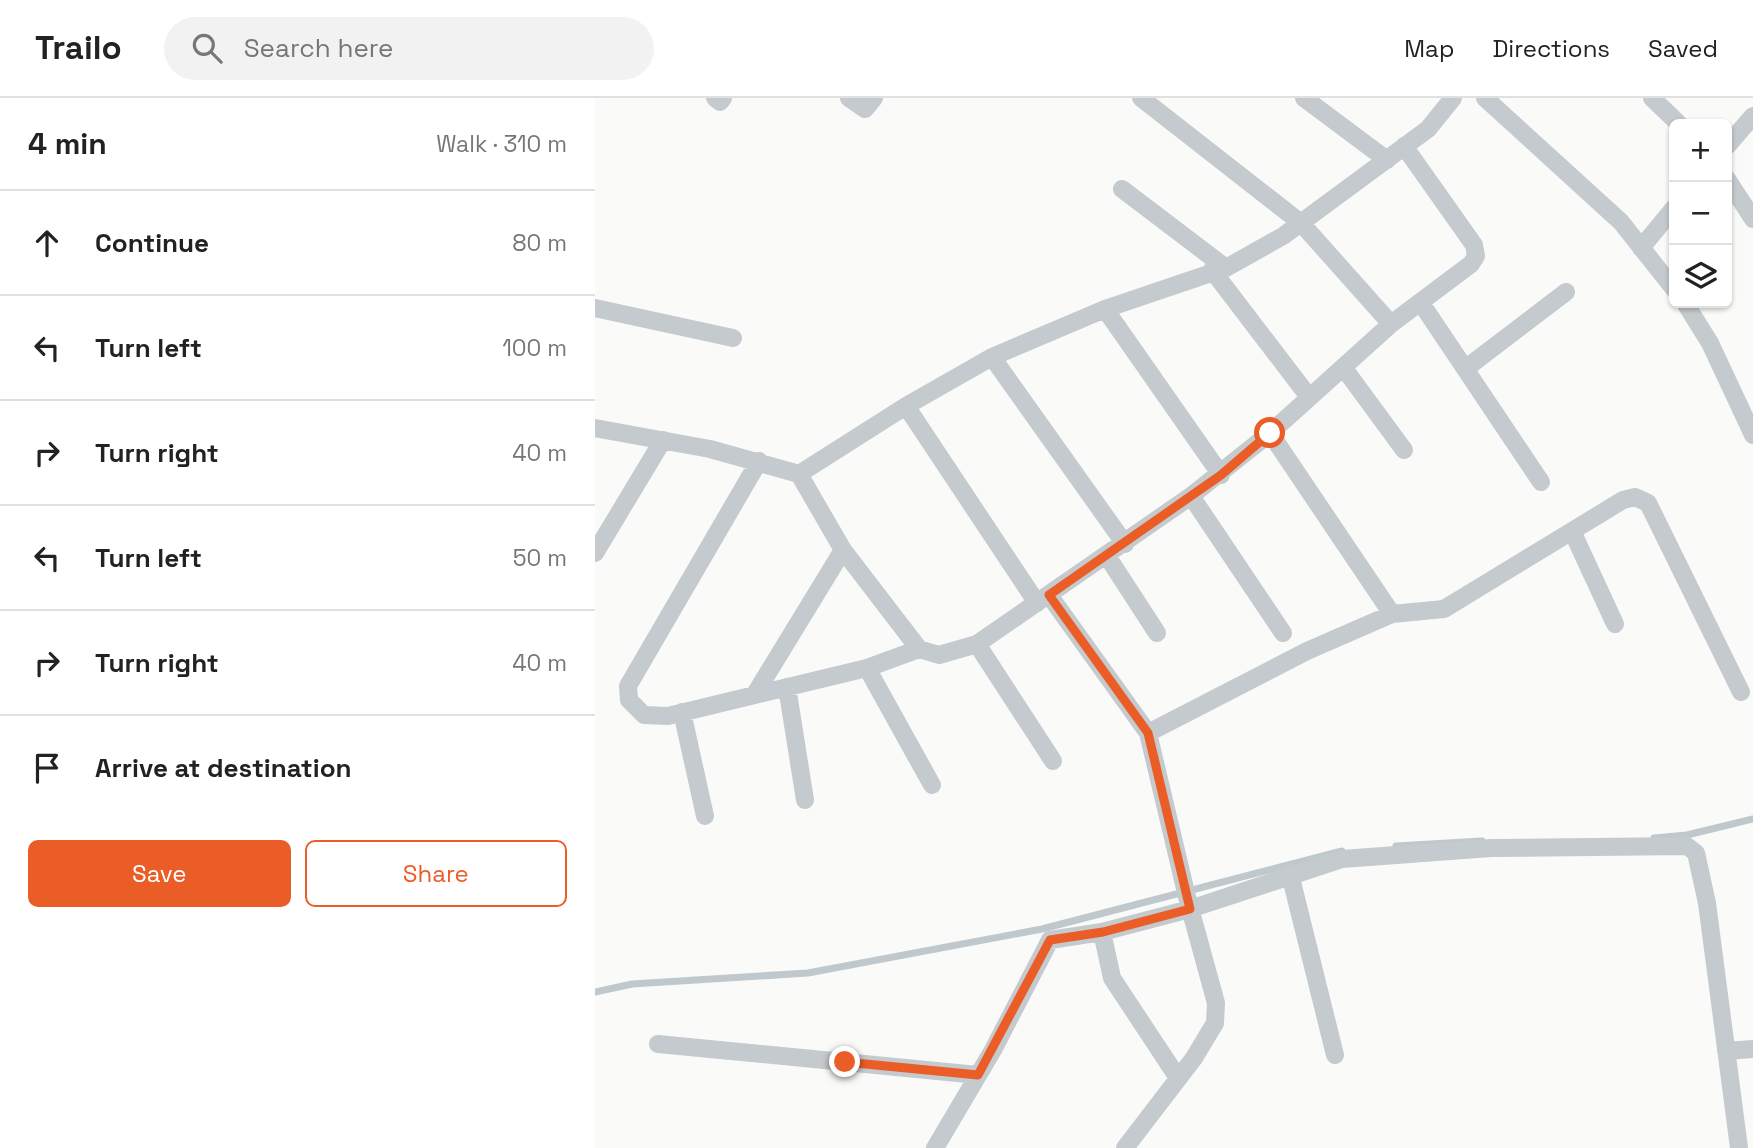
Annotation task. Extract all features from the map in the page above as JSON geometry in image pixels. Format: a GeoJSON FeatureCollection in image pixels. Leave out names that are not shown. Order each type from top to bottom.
{"type":"FeatureCollection","features":[{"type":"Feature","properties":{"kind":"street"},"geometry":{"type":"LineString","coordinates":[[715,98],[720,102],[723,98]]}},
{"type":"Feature","properties":{"kind":"street"},"geometry":{"type":"LineString","coordinates":[[849,98],[866,109],[874,98]]}},
{"type":"Feature","properties":{"kind":"street"},"geometry":{"type":"LineString","coordinates":[[1141,98],[1301,223],[1391,324]]}},
{"type":"Feature","properties":{"kind":"street"},"geometry":{"type":"LineString","coordinates":[[1304,98],[1387,160]]}},
{"type":"Feature","properties":{"kind":"street"},"geometry":{"type":"LineString","coordinates":[[799,474],[906,406],[992,357],[1105,309],[1219,269],[1301,223],[1428,129],[1453,98]]}},
{"type":"Feature","properties":{"kind":"street"},"geometry":{"type":"LineString","coordinates":[[1485,98],[1588,189],[1669,283]]}},
{"type":"Feature","properties":{"kind":"street"},"geometry":{"type":"LineString","coordinates":[[1653,98],[1674,119]]}},
{"type":"Feature","properties":{"kind":"street"},"geometry":{"type":"LineString","coordinates":[[1732,140],[1753,116]]}},
{"type":"Feature","properties":{"kind":"street"},"geometry":{"type":"LineString","coordinates":[[595,428],[759,461],[799,474],[843,550],[919,649],[939,655],[977,644],[1221,475],[1391,324],[1471,264],[1476,256],[1474,245],[1404,146]]}},
{"type":"Feature","properties":{"kind":"street"},"geometry":{"type":"LineString","coordinates":[[1729,182],[1753,219]]}},
{"type":"Feature","properties":{"kind":"street"},"geometry":{"type":"LineString","coordinates":[[1122,189],[1219,269],[1309,397]]}},
{"type":"Feature","properties":{"kind":"street"},"geometry":{"type":"LineString","coordinates":[[1641,248],[1669,214]]}},
{"type":"Feature","properties":{"kind":"street"},"geometry":{"type":"LineString","coordinates":[[1465,369],[1566,292]]}},
{"type":"Feature","properties":{"kind":"street"},"geometry":{"type":"LineString","coordinates":[[1421,303],[1541,482]]}},
{"type":"Feature","properties":{"kind":"street"},"geometry":{"type":"LineString","coordinates":[[595,308],[733,338]]}},
{"type":"Feature","properties":{"kind":"street"},"geometry":{"type":"LineString","coordinates":[[1688,308],[1715,353],[1753,435]]}},
{"type":"Feature","properties":{"kind":"street"},"geometry":{"type":"LineString","coordinates":[[1105,309],[1221,475]]}},
{"type":"Feature","properties":{"kind":"street"},"geometry":{"type":"LineString","coordinates":[[992,357],[1125,544]]}},
{"type":"Feature","properties":{"kind":"street"},"geometry":{"type":"LineString","coordinates":[[1343,367],[1404,450]]}},
{"type":"Feature","properties":{"kind":"street"},"geometry":{"type":"LineString","coordinates":[[906,406],[1043,599],[1148,733],[1189,905],[1216,1003],[1215,1023],[1178,1078],[1125,1148]]}},
{"type":"Feature","properties":{"kind":"street"},"geometry":{"type":"LineString","coordinates":[[1270,433],[1392,614]]}},
{"type":"Feature","properties":{"kind":"street"},"geometry":{"type":"LineString","coordinates":[[595,553],[663,440]]}},
{"type":"Feature","properties":{"kind":"street"},"geometry":{"type":"LineString","coordinates":[[759,461],[628,686],[629,699],[644,715],[668,716],[867,668],[919,649]]}},
{"type":"Feature","properties":{"kind":"street"},"geometry":{"type":"LineString","coordinates":[[1191,496],[1283,633]]}},
{"type":"Feature","properties":{"kind":"street"},"geometry":{"type":"LineString","coordinates":[[1148,733],[1307,651],[1392,614],[1444,609],[1623,500],[1635,496],[1648,503],[1741,692]]}},
{"type":"Feature","properties":{"kind":"street"},"geometry":{"type":"LineString","coordinates":[[1572,531],[1615,624]]}},
{"type":"Feature","properties":{"kind":"street"},"geometry":{"type":"LineString","coordinates":[[755,694],[843,550]]}},
{"type":"Feature","properties":{"kind":"street"},"geometry":{"type":"LineString","coordinates":[[1107,556],[1157,633]]}},
{"type":"Feature","properties":{"kind":"street"},"geometry":{"type":"LineString","coordinates":[[977,644],[1053,761]]}},
{"type":"Feature","properties":{"kind":"street"},"geometry":{"type":"LineString","coordinates":[[867,668],[932,785]]}},
{"type":"Feature","properties":{"kind":"street"},"geometry":{"type":"LineString","coordinates":[[787,687],[805,800]]}},
{"type":"Feature","properties":{"kind":"street"},"geometry":{"type":"LineString","coordinates":[[682,712],[705,816]]}},
{"type":"Feature","properties":{"kind":"street"},"geometry":{"type":"LineString","coordinates":[[935,1148],[978,1075],[1050,940],[1103,932],[1290,874],[1363,856],[1491,848],[1687,846],[1696,853],[1707,903],[1739,1148]]}},
{"type":"Feature","properties":{"kind":"street"},"geometry":{"type":"LineString","coordinates":[[1290,874],[1335,1055]]}},
{"type":"Feature","properties":{"kind":"street"},"geometry":{"type":"LineString","coordinates":[[1103,932],[1112,978],[1178,1078]]}},
{"type":"Feature","properties":{"kind":"street"},"geometry":{"type":"LineString","coordinates":[[658,1044],[978,1075]]}},
{"type":"Feature","properties":{"kind":"street"},"geometry":{"type":"LineString","coordinates":[[1726,1051],[1753,1049]]}},
{"type":"Feature","properties":{"kind":"waterway"},"geometry":{"type":"LineString","coordinates":[[1654,838],[1687,835],[1753,819]]}},
{"type":"Feature","properties":{"kind":"waterway"},"geometry":{"type":"LineString","coordinates":[[1396,846],[1482,841]]}},
{"type":"Feature","properties":{"kind":"waterway"},"geometry":{"type":"LineString","coordinates":[[595,992],[632,984],[808,973],[1042,929],[1342,851]]}},
{"type":"Feature","properties":{"kind":"route"},"geometry":{"type":"LineString","coordinates":[[845,1062],[978,1075],[1050,940],[1103,932],[1190,909],[1148,733],[1049,595],[1221,475],[1270,433]]}}]}
